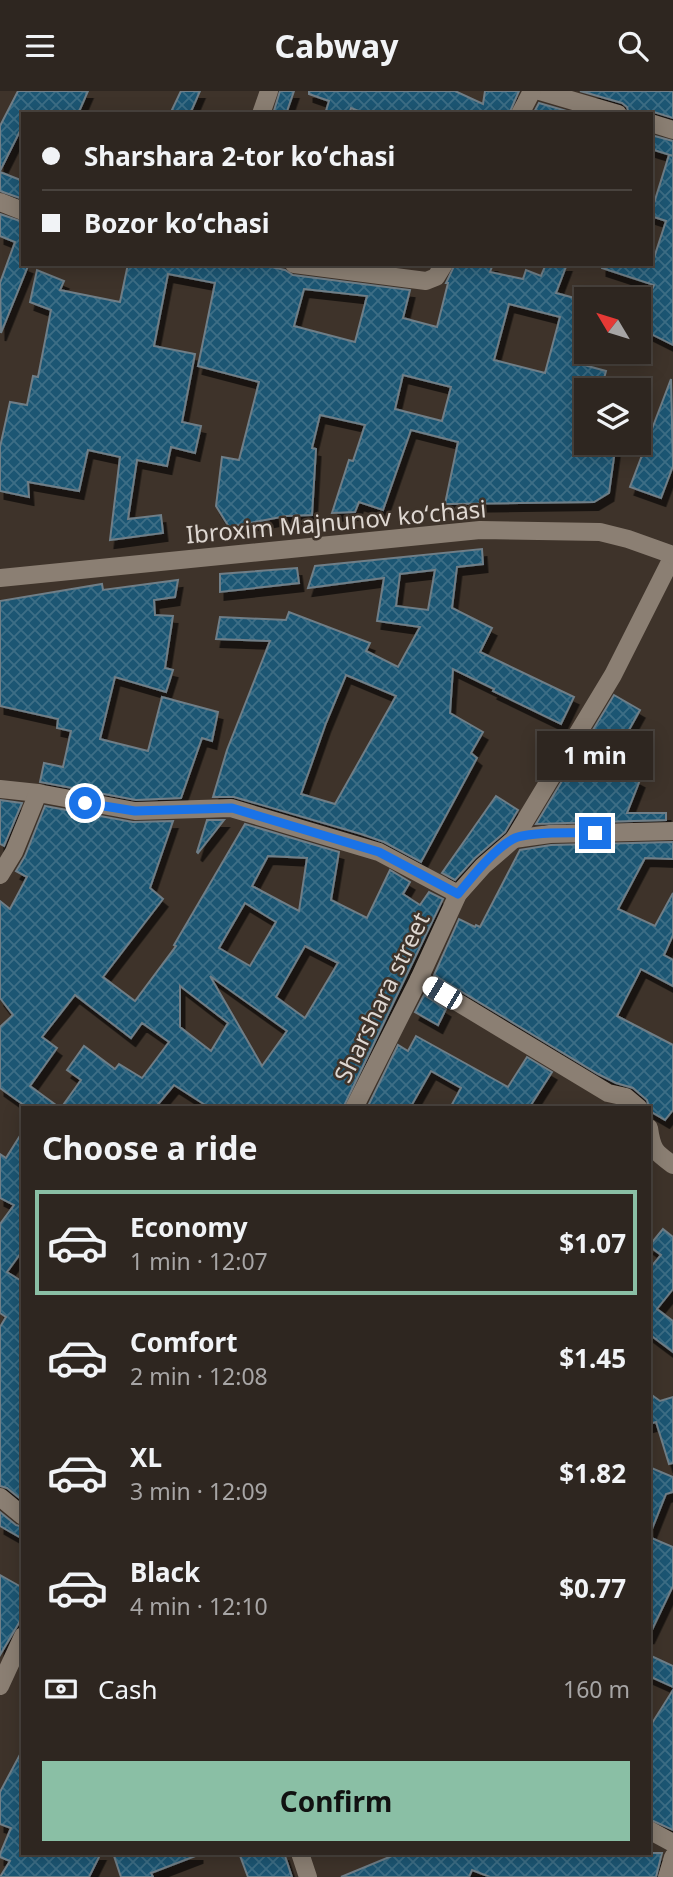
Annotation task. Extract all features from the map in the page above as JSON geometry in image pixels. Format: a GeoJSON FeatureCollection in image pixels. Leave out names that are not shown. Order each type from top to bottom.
{"type":"FeatureCollection","features":[{"type":"Feature","properties":{"kind":"street"},"geometry":{"type":"LineString","coordinates":[[262,112],[269,91]]}},
{"type":"Feature","properties":{"kind":"street"},"geometry":{"type":"LineString","coordinates":[[521,112],[532,91]]}},
{"type":"Feature","properties":{"kind":"street"},"geometry":{"type":"LineString","coordinates":[[540,91],[611,112]]}},
{"type":"Feature","properties":{"kind":"street"},"geometry":{"type":"LineString","coordinates":[[653,124],[673,130]]}},
{"type":"Feature","properties":{"kind":"street"},"geometry":{"type":"LineString","coordinates":[[0,202],[21,210]]}},
{"type":"Feature","properties":{"kind":"street"},"geometry":{"type":"LineString","coordinates":[[309,266],[425,281],[436,277],[443,266]]}},
{"type":"Feature","properties":{"kind":"street","name":"Ibroxim Majnunov koʻchasi"},"geometry":{"type":"LineString","coordinates":[[0,578],[480,530],[600,532],[673,555]]}},
{"type":"Feature","properties":{"kind":"street","name":"Sharshara street"},"geometry":{"type":"LineString","coordinates":[[355,1106],[458,894],[514,839],[613,675],[673,555]]}},
{"type":"Feature","properties":{"kind":"street"},"geometry":{"type":"LineString","coordinates":[[0,789],[38,793],[135,811],[232,808],[379,852],[458,894]]}},
{"type":"Feature","properties":{"kind":"street"},"geometry":{"type":"LineString","coordinates":[[0,875],[14,852],[38,793]]}},
{"type":"Feature","properties":{"kind":"street"},"geometry":{"type":"LineString","coordinates":[[514,839],[550,834],[673,831]]}},
{"type":"Feature","properties":{"kind":"street"},"geometry":{"type":"LineString","coordinates":[[419,979],[608,1093],[626,1097],[637,1106]]}},
{"type":"Feature","properties":{"kind":"street"},"geometry":{"type":"LineString","coordinates":[[651,1145],[673,1165]]}},
{"type":"Feature","properties":{"kind":"street"},"geometry":{"type":"LineString","coordinates":[[0,1497],[21,1514]]}},
{"type":"Feature","properties":{"kind":"street"},"geometry":{"type":"LineString","coordinates":[[0,1686],[21,1640]]}},
{"type":"Feature","properties":{"kind":"street"},"geometry":{"type":"LineString","coordinates":[[651,1831],[673,1843]]}},
{"type":"Feature","properties":{"kind":"street"},"geometry":{"type":"LineString","coordinates":[[301,1855],[308,1877]]}},
{"type":"Feature","properties":{"kind":"street"},"geometry":{"type":"LineString","coordinates":[[667,1877],[673,1857]]}},
{"type":"Feature","properties":{"kind":"building"},"geometry":{"type":"Polygon","coordinates":[[[18,91],[88,91],[79,112],[21,112],[21,129],[0,171],[0,126],[18,91]]]}},
{"type":"Feature","properties":{"kind":"building"},"geometry":{"type":"Polygon","coordinates":[[[181,91],[200,91],[191,112],[171,112],[181,91]]]}},
{"type":"Feature","properties":{"kind":"building"},"geometry":{"type":"Polygon","coordinates":[[[280,91],[294,91],[287,112],[274,112],[280,91]]]}},
{"type":"Feature","properties":{"kind":"building"},"geometry":{"type":"Polygon","coordinates":[[[309,91],[455,91],[483,104],[485,91],[519,91],[510,112],[362,112],[351,108],[350,112],[326,112],[329,101],[309,94],[309,91]]]}},
{"type":"Feature","properties":{"kind":"building"},"geometry":{"type":"Polygon","coordinates":[[[580,91],[673,91],[673,118],[654,112],[628,112],[622,103],[580,91]]]}},
{"type":"Feature","properties":{"kind":"building"},"geometry":{"type":"Polygon","coordinates":[[[539,103],[570,112],[534,112],[539,103]]]}},
{"type":"Feature","properties":{"kind":"building"},"geometry":{"type":"Polygon","coordinates":[[[653,136],[673,141],[673,156],[653,150],[653,136]]]}},
{"type":"Feature","properties":{"kind":"building"},"geometry":{"type":"Polygon","coordinates":[[[669,155],[673,156],[673,345],[651,334],[651,291],[654,285],[602,268],[653,266],[666,221],[653,217],[653,207],[669,155]]]}},
{"type":"Feature","properties":{"kind":"building"},"geometry":{"type":"Polygon","coordinates":[[[0,172],[21,180],[21,198],[0,191],[0,172]]]}},
{"type":"Feature","properties":{"kind":"building"},"geometry":{"type":"Polygon","coordinates":[[[0,214],[21,221],[21,266],[28,266],[1,333],[0,283],[15,242],[0,236],[0,214]]]}},
{"type":"Feature","properties":{"kind":"building"},"geometry":{"type":"Polygon","coordinates":[[[128,266],[267,266],[285,270],[293,275],[410,290],[403,318],[437,327],[446,283],[454,266],[492,266],[490,272],[523,279],[526,270],[541,276],[545,266],[566,266],[556,293],[574,298],[573,362],[606,371],[604,378],[574,378],[574,455],[614,455],[609,493],[594,502],[445,504],[458,442],[411,430],[383,510],[359,502],[355,512],[332,513],[349,460],[353,461],[365,425],[320,415],[312,448],[316,449],[312,515],[286,516],[229,527],[216,506],[222,457],[239,460],[259,382],[198,366],[215,283],[168,274],[154,346],[195,354],[182,422],[201,426],[195,453],[171,447],[167,466],[137,460],[128,519],[161,515],[163,533],[110,540],[120,457],[88,450],[79,491],[28,482],[29,497],[0,491],[0,447],[10,402],[27,405],[33,376],[38,377],[51,310],[30,302],[37,270],[64,281],[60,290],[120,302],[128,266]],[[304,289],[294,326],[355,342],[367,296],[304,289]],[[509,304],[494,360],[545,373],[560,317],[509,304]],[[403,375],[395,409],[442,421],[451,387],[403,375]]]}},
{"type":"Feature","properties":{"kind":"building"},"geometry":{"type":"Polygon","coordinates":[[[671,379],[673,466],[661,498],[630,487],[642,455],[651,455],[651,432],[671,379]]]}},
{"type":"Feature","properties":{"kind":"building"},"geometry":{"type":"Polygon","coordinates":[[[482,549],[483,564],[457,567],[452,608],[492,628],[480,652],[574,697],[561,724],[453,669],[450,713],[483,732],[471,753],[477,758],[421,862],[384,842],[361,834],[234,797],[213,797],[227,750],[270,641],[216,639],[220,617],[286,620],[289,612],[370,643],[366,651],[398,667],[420,627],[377,621],[384,578],[308,588],[315,566],[482,549]],[[435,570],[400,574],[396,606],[428,610],[435,570]],[[346,675],[301,794],[335,804],[396,696],[346,675]]]}},
{"type":"Feature","properties":{"kind":"building"},"geometry":{"type":"Polygon","coordinates":[[[297,568],[299,583],[220,592],[220,574],[297,568]]]}},
{"type":"Feature","properties":{"kind":"building"},"geometry":{"type":"Polygon","coordinates":[[[178,580],[175,597],[154,600],[155,615],[173,616],[165,668],[173,670],[166,692],[115,677],[100,739],[148,751],[162,697],[218,712],[212,741],[202,738],[181,798],[136,800],[40,782],[44,763],[63,767],[71,731],[57,728],[58,719],[0,706],[0,601],[102,584],[103,590],[178,580]]]}},
{"type":"Feature","properties":{"kind":"building"},"geometry":{"type":"Polygon","coordinates":[[[614,695],[640,710],[610,764],[640,780],[627,813],[666,813],[666,820],[536,824],[614,695]]]}},
{"type":"Feature","properties":{"kind":"building"},"geometry":{"type":"Polygon","coordinates":[[[496,796],[518,810],[505,832],[455,880],[442,873],[496,796]]]}},
{"type":"Feature","properties":{"kind":"building"},"geometry":{"type":"Polygon","coordinates":[[[0,800],[22,803],[4,846],[0,844],[0,800]]]}},
{"type":"Feature","properties":{"kind":"building"},"geometry":{"type":"Polygon","coordinates":[[[45,806],[133,822],[173,821],[150,888],[163,899],[103,977],[135,1001],[176,946],[174,945],[245,824],[339,852],[331,900],[367,918],[390,870],[410,882],[403,894],[420,905],[429,892],[443,899],[344,1106],[207,1106],[174,1085],[157,1106],[62,1106],[81,1080],[67,1070],[84,1046],[115,1069],[119,1064],[142,1078],[169,1042],[142,1023],[131,1038],[75,995],[42,1037],[57,1048],[30,1086],[57,1106],[25,1106],[0,1088],[0,1027],[13,1015],[0,998],[0,901],[10,909],[27,877],[16,871],[25,856],[45,806]],[[268,856],[252,886],[299,911],[307,858],[268,856]],[[245,903],[219,948],[250,966],[276,922],[245,903]],[[305,946],[276,997],[305,1018],[338,963],[305,946]],[[210,976],[262,1066],[287,1031],[210,976]],[[180,986],[180,1027],[211,1051],[228,1023],[180,986]]]}},
{"type":"Feature","properties":{"kind":"building"},"geometry":{"type":"Polygon","coordinates":[[[207,820],[224,820],[198,853],[197,852],[207,820]]]}},
{"type":"Feature","properties":{"kind":"building"},"geometry":{"type":"Polygon","coordinates":[[[673,842],[673,859],[645,858],[618,909],[655,926],[673,893],[673,935],[664,955],[673,960],[673,986],[641,969],[617,1016],[673,1045],[673,1110],[665,1120],[651,1112],[647,1100],[633,1088],[598,1074],[434,975],[459,919],[480,927],[520,850],[551,845],[673,842]]]}},
{"type":"Feature","properties":{"kind":"building"},"geometry":{"type":"Polygon","coordinates":[[[424,995],[446,1009],[438,1025],[415,1012],[424,995]]]}},
{"type":"Feature","properties":{"kind":"building"},"geometry":{"type":"Polygon","coordinates":[[[416,1036],[508,1087],[527,1057],[552,1072],[530,1106],[451,1106],[461,1088],[431,1071],[411,1106],[368,1106],[398,1045],[408,1051],[416,1036]]]}},
{"type":"Feature","properties":{"kind":"building"},"geometry":{"type":"Polygon","coordinates":[[[21,1134],[21,1253],[7,1272],[21,1281],[21,1499],[0,1486],[0,1327],[6,1317],[0,1313],[0,1224],[14,1205],[0,1198],[0,1154],[6,1158],[21,1134]]]}},
{"type":"Feature","properties":{"kind":"building"},"geometry":{"type":"Polygon","coordinates":[[[663,1229],[673,1237],[673,1289],[657,1309],[673,1321],[673,1352],[651,1336],[651,1267],[661,1255],[651,1248],[651,1244],[663,1229]]]}},
{"type":"Feature","properties":{"kind":"building"},"geometry":{"type":"Polygon","coordinates":[[[651,1394],[660,1401],[673,1397],[673,1463],[669,1464],[656,1422],[651,1423],[651,1394]]]}},
{"type":"Feature","properties":{"kind":"building"},"geometry":{"type":"Polygon","coordinates":[[[651,1468],[673,1477],[673,1492],[666,1494],[651,1532],[651,1468]]]}},
{"type":"Feature","properties":{"kind":"building"},"geometry":{"type":"Polygon","coordinates":[[[0,1512],[21,1526],[21,1538],[0,1526],[0,1512]]]}},
{"type":"Feature","properties":{"kind":"building"},"geometry":{"type":"Polygon","coordinates":[[[651,1538],[673,1547],[673,1586],[651,1632],[651,1538]]]}},
{"type":"Feature","properties":{"kind":"building"},"geometry":{"type":"Polygon","coordinates":[[[0,1575],[21,1587],[21,1619],[0,1655],[0,1575]]]}},
{"type":"Feature","properties":{"kind":"building"},"geometry":{"type":"Polygon","coordinates":[[[651,1656],[673,1666],[673,1687],[651,1677],[651,1656]]]}},
{"type":"Feature","properties":{"kind":"building"},"geometry":{"type":"Polygon","coordinates":[[[673,1690],[673,1830],[651,1820],[651,1725],[673,1690]]]}},
{"type":"Feature","properties":{"kind":"building"},"geometry":{"type":"Polygon","coordinates":[[[21,1753],[21,1855],[100,1855],[89,1877],[0,1877],[10,1861],[0,1857],[0,1854],[11,1828],[0,1824],[0,1792],[21,1753]]]}},
{"type":"Feature","properties":{"kind":"building"},"geometry":{"type":"Polygon","coordinates":[[[662,1853],[656,1877],[490,1877],[472,1870],[469,1877],[341,1877],[394,1855],[662,1853]]]}},
{"type":"Feature","properties":{"kind":"building"},"geometry":{"type":"Polygon","coordinates":[[[114,1855],[198,1855],[151,1873],[153,1877],[121,1877],[114,1855]]]}},
{"type":"Feature","properties":{"kind":"building"},"geometry":{"type":"Polygon","coordinates":[[[240,1855],[285,1855],[292,1877],[248,1877],[240,1855]]]}},
{"type":"Feature","properties":{"kind":"route"},"geometry":{"type":"LineString","coordinates":[[85,803],[135,811],[232,808],[379,852],[458,894],[514,839],[550,834],[595,833]]}}]}
